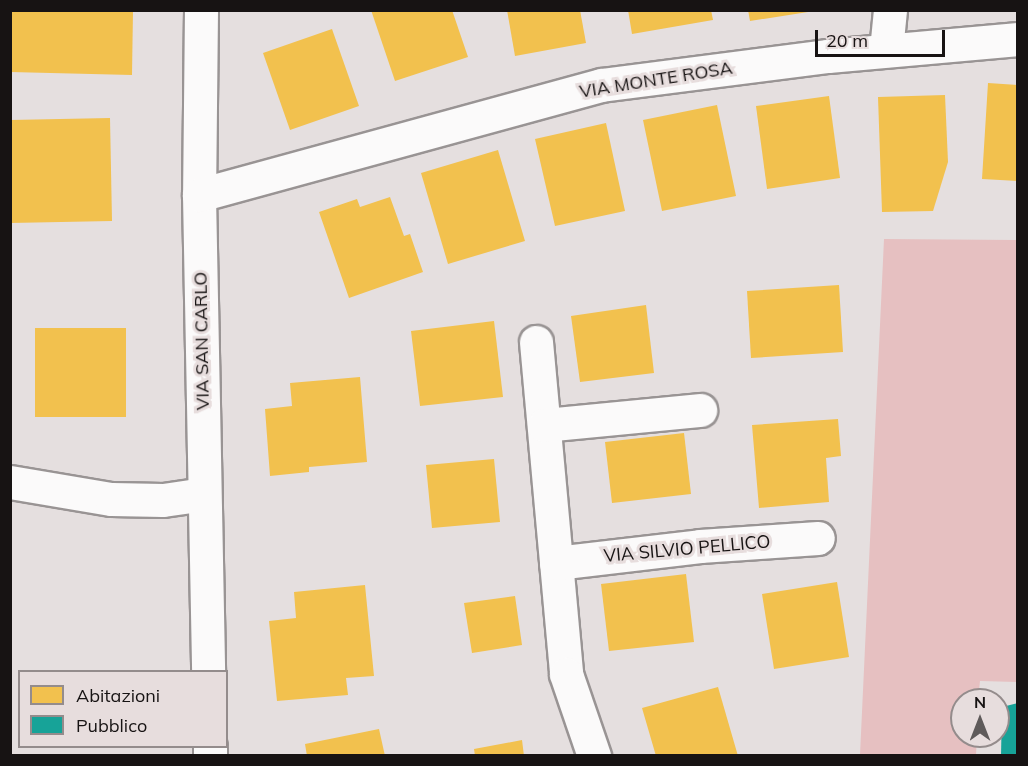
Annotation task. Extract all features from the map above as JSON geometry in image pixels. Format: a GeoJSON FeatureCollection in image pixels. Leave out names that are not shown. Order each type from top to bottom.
{"type":"FeatureCollection","features":[{"type":"Feature","properties":{"kind":"street","name":"VIA SAN CARLO"},"geometry":{"type":"LineString","coordinates":[[201,10],[199,195],[208,670]]}},
{"type":"Feature","properties":{"kind":"street"},"geometry":{"type":"LineString","coordinates":[[886,50],[890,10]]}},
{"type":"Feature","properties":{"kind":"street","name":"VIA MONTE ROSA"},"geometry":{"type":"LineString","coordinates":[[199,195],[601,85],[886,50],[1017,39]]}},
{"type":"Feature","properties":{"kind":"street"},"geometry":{"type":"LineString","coordinates":[[537,342],[566,674],[594,756]]}},
{"type":"Feature","properties":{"kind":"street"},"geometry":{"type":"LineString","coordinates":[[544,424],[700,410]]}},
{"type":"Feature","properties":{"kind":"street"},"geometry":{"type":"LineString","coordinates":[[10,482],[111,499],[163,500],[204,494]]}},
{"type":"Feature","properties":{"kind":"street","name":"VIA SILVIO PELLICO"},"geometry":{"type":"LineString","coordinates":[[556,562],[700,546],[818,538]]}},
{"type":"Feature","properties":{"kind":"shaded area"},"geometry":{"type":"Polygon","coordinates":[[[884,239],[1017,240],[1017,682],[980,681],[979,688],[950,688],[950,748],[976,748],[976,755],[860,755],[884,239]]]}},
{"type":"Feature","properties":{"kind":"building: Abitazioni"},"geometry":{"type":"Polygon","coordinates":[[[10,10],[133,10],[132,75],[10,72],[10,10]]]}},
{"type":"Feature","properties":{"kind":"building: Abitazioni"},"geometry":{"type":"Polygon","coordinates":[[[371,10],[452,10],[468,57],[395,81],[371,10]]]}},
{"type":"Feature","properties":{"kind":"building: Abitazioni"},"geometry":{"type":"Polygon","coordinates":[[[507,10],[580,10],[586,43],[515,56],[507,10]]]}},
{"type":"Feature","properties":{"kind":"building: Abitazioni"},"geometry":{"type":"Polygon","coordinates":[[[628,10],[711,10],[713,20],[632,34],[628,10]]]}},
{"type":"Feature","properties":{"kind":"building: Abitazioni"},"geometry":{"type":"Polygon","coordinates":[[[748,10],[808,10],[808,12],[750,21],[748,10]]]}},
{"type":"Feature","properties":{"kind":"building: Abitazioni"},"geometry":{"type":"Polygon","coordinates":[[[332,29],[359,106],[290,130],[263,53],[332,29]]]}},
{"type":"Feature","properties":{"kind":"building: Abitazioni"},"geometry":{"type":"Polygon","coordinates":[[[988,83],[1018,85],[1018,181],[982,179],[988,83]]]}},
{"type":"Feature","properties":{"kind":"building: Abitazioni"},"geometry":{"type":"Polygon","coordinates":[[[945,95],[948,162],[933,211],[882,212],[878,97],[945,95]]]}},
{"type":"Feature","properties":{"kind":"building: Abitazioni"},"geometry":{"type":"Polygon","coordinates":[[[829,96],[840,178],[767,189],[756,106],[829,96]]]}},
{"type":"Feature","properties":{"kind":"building: Abitazioni"},"geometry":{"type":"Polygon","coordinates":[[[717,105],[736,196],[662,211],[643,120],[717,105]]]}},
{"type":"Feature","properties":{"kind":"building: Abitazioni"},"geometry":{"type":"Polygon","coordinates":[[[110,118],[112,221],[10,223],[10,120],[110,118]]]}},
{"type":"Feature","properties":{"kind":"building: Abitazioni"},"geometry":{"type":"Polygon","coordinates":[[[606,123],[625,211],[555,226],[535,139],[606,123]]]}},
{"type":"Feature","properties":{"kind":"building: Abitazioni"},"geometry":{"type":"Polygon","coordinates":[[[498,150],[525,241],[448,264],[421,173],[498,150]]]}},
{"type":"Feature","properties":{"kind":"building: Abitazioni"},"geometry":{"type":"Polygon","coordinates":[[[390,197],[404,236],[410,234],[423,272],[349,298],[319,212],[357,199],[360,207],[390,197]]]}},
{"type":"Feature","properties":{"kind":"building: Abitazioni"},"geometry":{"type":"Polygon","coordinates":[[[839,285],[843,352],[751,358],[747,291],[839,285]]]}},
{"type":"Feature","properties":{"kind":"building: Abitazioni"},"geometry":{"type":"Polygon","coordinates":[[[646,305],[654,373],[580,382],[571,316],[646,305]]]}},
{"type":"Feature","properties":{"kind":"building: Abitazioni"},"geometry":{"type":"Polygon","coordinates":[[[494,321],[503,397],[420,406],[411,331],[494,321]]]}},
{"type":"Feature","properties":{"kind":"building: Abitazioni"},"geometry":{"type":"Polygon","coordinates":[[[35,328],[126,328],[126,417],[35,417],[35,328]]]}},
{"type":"Feature","properties":{"kind":"building: Abitazioni"},"geometry":{"type":"Polygon","coordinates":[[[360,377],[367,462],[309,467],[309,472],[270,476],[265,409],[292,406],[290,383],[360,377]]]}},
{"type":"Feature","properties":{"kind":"building: Abitazioni"},"geometry":{"type":"Polygon","coordinates":[[[838,419],[841,456],[826,458],[829,502],[759,508],[752,425],[838,419]]]}},
{"type":"Feature","properties":{"kind":"building: Abitazioni"},"geometry":{"type":"Polygon","coordinates":[[[684,433],[691,494],[612,503],[605,442],[684,433]]]}},
{"type":"Feature","properties":{"kind":"building: Abitazioni"},"geometry":{"type":"Polygon","coordinates":[[[494,459],[500,522],[432,528],[426,465],[494,459]]]}},
{"type":"Feature","properties":{"kind":"building: Abitazioni"},"geometry":{"type":"Polygon","coordinates":[[[686,574],[694,642],[609,651],[601,584],[686,574]]]}},
{"type":"Feature","properties":{"kind":"building: Abitazioni"},"geometry":{"type":"Polygon","coordinates":[[[837,582],[849,657],[774,669],[762,594],[837,582]]]}},
{"type":"Feature","properties":{"kind":"building: Abitazioni"},"geometry":{"type":"Polygon","coordinates":[[[365,585],[374,676],[346,678],[348,695],[277,701],[269,621],[296,618],[294,592],[365,585]]]}},
{"type":"Feature","properties":{"kind":"building: Abitazioni"},"geometry":{"type":"Polygon","coordinates":[[[515,596],[522,645],[472,653],[464,603],[515,596]]]}},
{"type":"Feature","properties":{"kind":"building: Abitazioni"},"geometry":{"type":"Polygon","coordinates":[[[718,687],[738,756],[656,756],[642,708],[718,687]]]}},
{"type":"Feature","properties":{"kind":"building: Abitazioni"},"geometry":{"type":"Polygon","coordinates":[[[379,729],[385,756],[307,756],[305,744],[379,729]]]}},
{"type":"Feature","properties":{"kind":"building: Abitazioni"},"geometry":{"type":"Polygon","coordinates":[[[522,740],[524,756],[475,756],[474,749],[522,740]]]}},
{"type":"Feature","properties":{"kind":"building: Pubblico"},"geometry":{"type":"Polygon","coordinates":[[[1018,703],[1018,756],[1001,756],[1001,748],[1010,748],[1010,705],[1018,703]]]}}]}
